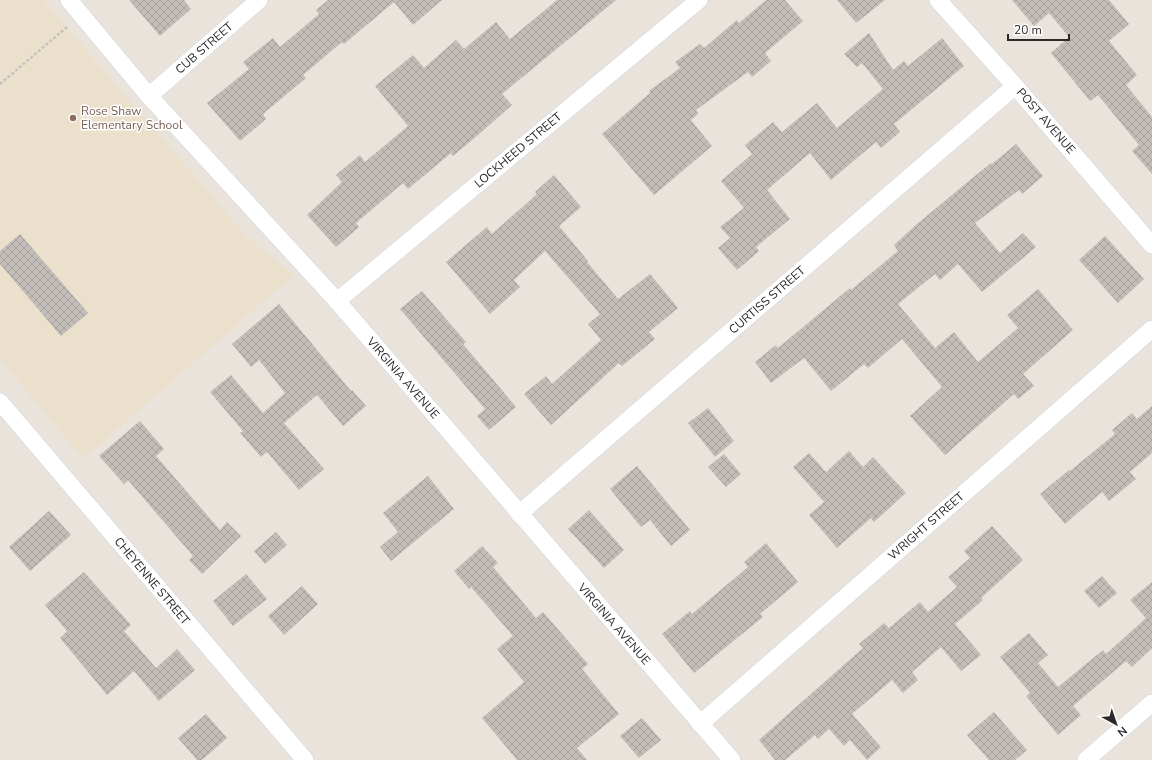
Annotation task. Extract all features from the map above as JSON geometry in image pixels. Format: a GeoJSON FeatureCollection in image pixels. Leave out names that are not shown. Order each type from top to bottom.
{"type":"FeatureCollection","features":[{"type":"Feature","properties":{"kind":"street","name":"VIRGINIA AVENUE"},"geometry":{"type":"LineString","coordinates":[[69,0],[149,96],[337,301],[732,760]]}},
{"type":"Feature","properties":{"kind":"street","name":"CUB STREET"},"geometry":{"type":"LineString","coordinates":[[149,96],[259,0]]}},
{"type":"Feature","properties":{"kind":"street","name":"LOCKHEED STREET"},"geometry":{"type":"LineString","coordinates":[[337,301],[699,0]]}},
{"type":"Feature","properties":{"kind":"street","name":"POST AVENUE"},"geometry":{"type":"LineString","coordinates":[[938,0],[1152,244]]}},
{"type":"Feature","properties":{"kind":"street","name":"CURTISS STREET"},"geometry":{"type":"LineString","coordinates":[[519,514],[1015,86]]}},
{"type":"Feature","properties":{"kind":"street","name":"WRIGHT STREET"},"geometry":{"type":"LineString","coordinates":[[700,724],[1152,329]]}},
{"type":"Feature","properties":{"kind":"street","name":"CHEYENNE STREET"},"geometry":{"type":"LineString","coordinates":[[0,402],[305,760]]}},
{"type":"Feature","properties":{"kind":"street"},"geometry":{"type":"LineString","coordinates":[[1086,760],[1152,703]]}},
{"type":"Feature","properties":{"kind":"path"},"geometry":{"type":"LineString","coordinates":[[0,84],[81,15]]}},
{"type":"Feature","properties":{"kind":"shaded area","name":"Rose Shaw Elementary School"},"geometry":{"type":"Polygon","coordinates":[[[0,0],[43,0],[247,237],[294,275],[83,459],[0,359],[0,0]]]}},
{"type":"Feature","properties":{"kind":"building"},"geometry":{"type":"Polygon","coordinates":[[[129,0],[184,0],[191,9],[160,36],[129,0]]]}},
{"type":"Feature","properties":{"kind":"building"},"geometry":{"type":"Polygon","coordinates":[[[328,0],[442,0],[413,25],[394,2],[344,44],[342,42],[303,75],[306,78],[263,114],[266,119],[240,141],[207,103],[249,69],[243,62],[273,38],[280,47],[319,14],[316,10],[328,0]]]}},
{"type":"Feature","properties":{"kind":"building"},"geometry":{"type":"Polygon","coordinates":[[[557,0],[616,0],[502,94],[512,105],[478,135],[453,156],[451,153],[408,189],[403,183],[356,223],[359,227],[336,247],[307,215],[342,182],[336,175],[360,155],[365,162],[408,126],[375,86],[413,55],[424,68],[456,40],[464,49],[496,22],[510,39],[557,0]]]}},
{"type":"Feature","properties":{"kind":"building"},"geometry":{"type":"Polygon","coordinates":[[[766,0],[785,0],[803,21],[765,53],[771,61],[752,77],[748,72],[696,110],[698,114],[691,120],[712,146],[654,195],[602,134],[650,93],[649,91],[680,68],[675,62],[700,44],[704,48],[737,20],[739,23],[766,0]]]}},
{"type":"Feature","properties":{"kind":"building"},"geometry":{"type":"Polygon","coordinates":[[[837,0],[885,0],[856,23],[837,0]]]}},
{"type":"Feature","properties":{"kind":"building"},"geometry":{"type":"Polygon","coordinates":[[[1012,0],[1109,0],[1129,24],[1109,41],[1137,75],[1126,85],[1152,117],[1152,174],[1132,151],[1139,145],[1098,95],[1090,101],[1051,53],[1069,37],[1049,13],[1034,26],[1012,0]]]}},
{"type":"Feature","properties":{"kind":"building"},"geometry":{"type":"Polygon","coordinates":[[[869,33],[893,70],[904,61],[908,66],[942,38],[964,66],[894,124],[900,132],[881,148],[876,142],[831,180],[810,153],[767,190],[790,219],[756,247],[759,251],[737,270],[718,248],[730,238],[720,227],[744,208],[721,181],[752,154],[745,145],[773,122],[782,132],[817,103],[837,128],[883,89],[862,63],[857,67],[844,54],[869,33]]]}},
{"type":"Feature","properties":{"kind":"building"},"geometry":{"type":"Polygon","coordinates":[[[1016,144],[1043,176],[1022,194],[1019,190],[975,223],[1000,253],[1023,233],[1036,247],[982,292],[958,264],[940,280],[935,274],[898,304],[935,348],[954,332],[978,362],[1018,328],[1007,315],[1038,289],[1073,330],[1023,374],[1034,386],[1018,399],[1014,394],[945,455],[910,416],[942,387],[902,339],[868,368],[864,364],[831,391],[804,358],[771,383],[755,362],[776,345],[778,348],[850,288],[851,290],[898,251],[894,245],[917,224],[1016,144]]]}},
{"type":"Feature","properties":{"kind":"building"},"geometry":{"type":"Polygon","coordinates":[[[554,175],[581,207],[559,226],[618,299],[650,274],[678,308],[649,332],[655,339],[622,366],[619,363],[551,425],[524,394],[546,376],[552,384],[601,340],[588,324],[600,314],[545,251],[514,280],[520,287],[490,314],[446,262],[487,227],[492,234],[537,194],[535,192],[554,175]]]}},
{"type":"Feature","properties":{"kind":"building"},"geometry":{"type":"Polygon","coordinates":[[[20,234],[88,313],[61,336],[0,264],[0,251],[20,234]]]}},
{"type":"Feature","properties":{"kind":"building"},"geometry":{"type":"Polygon","coordinates":[[[1105,236],[1144,279],[1118,303],[1079,260],[1105,236]]]}},
{"type":"Feature","properties":{"kind":"building"},"geometry":{"type":"Polygon","coordinates":[[[422,291],[466,342],[463,344],[516,407],[489,430],[477,416],[485,409],[400,309],[422,291]]]}},
{"type":"Feature","properties":{"kind":"building"},"geometry":{"type":"Polygon","coordinates":[[[279,304],[351,391],[352,390],[366,406],[343,426],[317,395],[284,423],[324,469],[299,490],[267,452],[261,457],[240,433],[243,431],[210,392],[231,375],[263,413],[285,393],[259,360],[251,367],[232,344],[279,304]]]}},
{"type":"Feature","properties":{"kind":"building"},"geometry":{"type":"Polygon","coordinates":[[[1152,406],[1152,453],[1130,472],[1136,479],[1109,501],[1102,492],[1065,524],[1040,494],[1115,434],[1112,430],[1132,413],[1137,419],[1152,406]]]}},
{"type":"Feature","properties":{"kind":"building"},"geometry":{"type":"Polygon","coordinates":[[[708,408],[734,441],[715,457],[688,423],[708,408]]]}},
{"type":"Feature","properties":{"kind":"building"},"geometry":{"type":"Polygon","coordinates":[[[140,421],[164,449],[156,456],[220,530],[227,522],[241,536],[202,574],[189,560],[193,556],[128,480],[124,484],[99,456],[140,421]]]}},
{"type":"Feature","properties":{"kind":"building"},"geometry":{"type":"Polygon","coordinates":[[[849,451],[863,467],[873,457],[906,493],[874,522],[871,518],[837,548],[809,515],[824,502],[793,467],[809,453],[826,472],[849,451]]]}},
{"type":"Feature","properties":{"kind":"building"},"geometry":{"type":"Polygon","coordinates":[[[724,454],[741,474],[726,487],[708,467],[724,454]]]}},
{"type":"Feature","properties":{"kind":"building"},"geometry":{"type":"Polygon","coordinates":[[[637,466],[690,530],[671,546],[650,520],[641,527],[610,489],[637,466]]]}},
{"type":"Feature","properties":{"kind":"building"},"geometry":{"type":"Polygon","coordinates":[[[428,476],[454,509],[391,561],[380,547],[398,532],[383,513],[428,476]]]}},
{"type":"Feature","properties":{"kind":"building"},"geometry":{"type":"Polygon","coordinates":[[[589,510],[624,550],[604,568],[568,529],[589,510]]]}},
{"type":"Feature","properties":{"kind":"building"},"geometry":{"type":"Polygon","coordinates":[[[49,511],[71,535],[30,571],[9,547],[49,511]]]}},
{"type":"Feature","properties":{"kind":"building"},"geometry":{"type":"Polygon","coordinates":[[[992,526],[1023,560],[981,598],[983,600],[955,624],[981,655],[961,671],[941,647],[912,672],[918,680],[903,693],[892,680],[852,714],[881,747],[867,760],[850,740],[844,746],[829,729],[818,739],[815,735],[785,760],[775,760],[759,740],[863,648],[859,644],[884,623],[889,628],[920,602],[928,612],[957,587],[948,577],[970,558],[964,551],[992,526]]]}},
{"type":"Feature","properties":{"kind":"building"},"geometry":{"type":"Polygon","coordinates":[[[276,532],[287,545],[265,564],[254,551],[276,532]]]}},
{"type":"Feature","properties":{"kind":"building"},"geometry":{"type":"Polygon","coordinates":[[[766,543],[798,582],[760,614],[763,617],[694,673],[662,634],[690,611],[692,614],[748,567],[744,562],[766,543]]]}},
{"type":"Feature","properties":{"kind":"building"},"geometry":{"type":"Polygon","coordinates":[[[482,546],[498,563],[493,567],[536,618],[543,612],[588,664],[582,669],[619,714],[577,748],[587,760],[517,760],[482,718],[524,682],[497,649],[513,636],[471,587],[469,589],[454,571],[482,546]]]}},
{"type":"Feature","properties":{"kind":"building"},"geometry":{"type":"Polygon","coordinates":[[[84,572],[131,625],[124,631],[156,668],[177,649],[195,670],[159,701],[134,671],[107,695],[60,638],[67,631],[45,605],[84,572]]]}},
{"type":"Feature","properties":{"kind":"building"},"geometry":{"type":"Polygon","coordinates":[[[246,574],[267,599],[233,626],[213,601],[246,574]]]}},
{"type":"Feature","properties":{"kind":"building"},"geometry":{"type":"Polygon","coordinates":[[[1102,576],[1117,593],[1099,608],[1084,591],[1102,576]]]}},
{"type":"Feature","properties":{"kind":"building"},"geometry":{"type":"Polygon","coordinates":[[[1152,582],[1152,648],[1132,667],[1126,661],[1073,706],[1081,715],[1058,735],[1026,696],[1030,693],[1000,657],[1029,633],[1048,655],[1038,663],[1058,687],[1103,650],[1106,654],[1146,618],[1130,600],[1152,582]]]}},
{"type":"Feature","properties":{"kind":"building"},"geometry":{"type":"Polygon","coordinates":[[[302,586],[318,604],[284,635],[268,616],[302,586]]]}},
{"type":"Feature","properties":{"kind":"building"},"geometry":{"type":"Polygon","coordinates":[[[994,712],[1027,750],[1015,760],[989,760],[967,735],[994,712]]]}},
{"type":"Feature","properties":{"kind":"building"},"geometry":{"type":"Polygon","coordinates":[[[206,714],[227,738],[202,760],[197,760],[178,738],[206,714]]]}},
{"type":"Feature","properties":{"kind":"building"},"geometry":{"type":"Polygon","coordinates":[[[642,718],[661,740],[639,758],[620,736],[642,718]]]}},
{"type":"Feature","properties":{"kind":"place","name":"Rose Shaw Elementary School"},"geometry":{"type":"Point","coordinates":[73,118]}}]}
